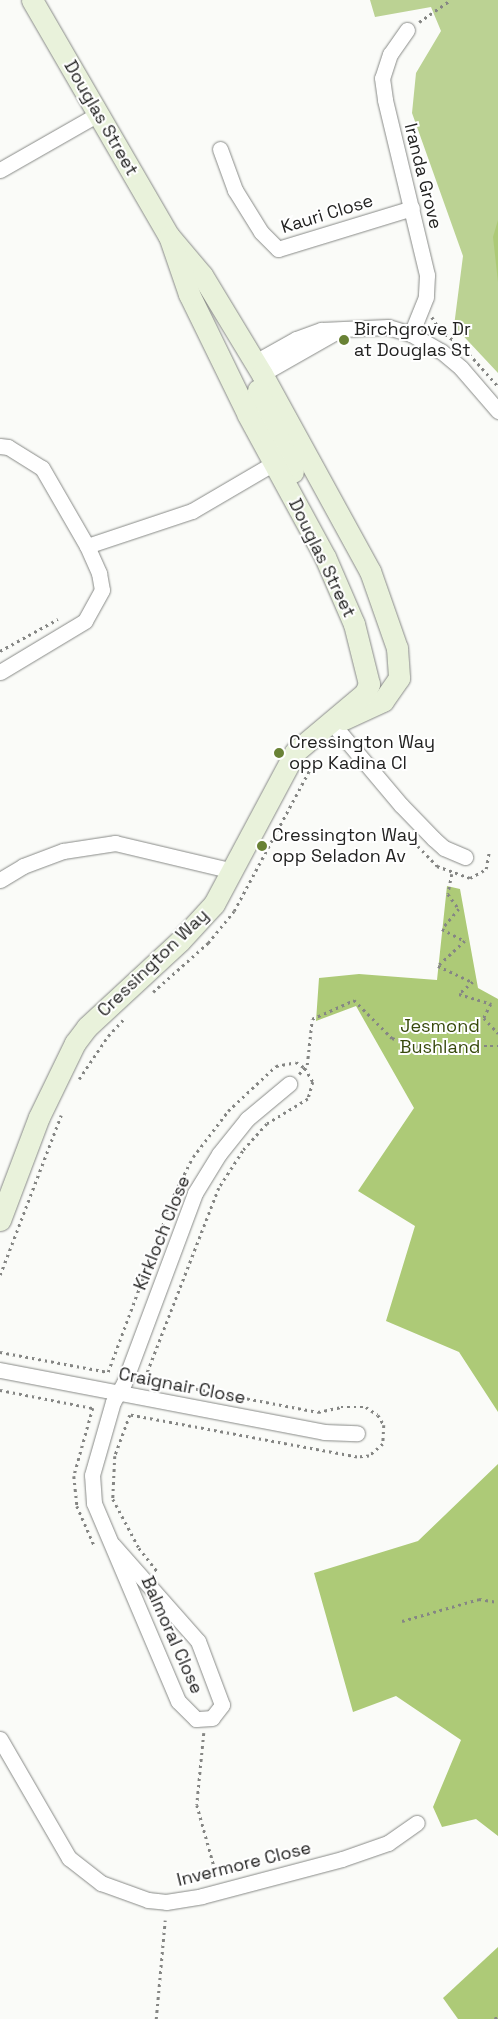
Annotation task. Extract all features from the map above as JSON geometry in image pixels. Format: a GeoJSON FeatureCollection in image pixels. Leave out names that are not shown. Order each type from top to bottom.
{"type":"FeatureCollection","features":[{"type":"Feature","properties":{"kind":"street","name":"Douglas Street"},"geometry":{"type":"LineString","coordinates":[[32,0],[169,236],[202,275],[257,369],[356,542],[380,597],[397,648],[399,678],[389,695],[358,715],[331,722]]}},
{"type":"Feature","properties":{"kind":"street","name":"Iranda Grove"},"geometry":{"type":"LineString","coordinates":[[406,30],[390,54],[382,78],[385,100],[427,275],[426,297],[411,334]]}},
{"type":"Feature","properties":{"kind":"street"},"geometry":{"type":"LineString","coordinates":[[0,170],[98,114]]}},
{"type":"Feature","properties":{"kind":"street","name":"Kauri Close"},"geometry":{"type":"LineString","coordinates":[[220,149],[235,190],[261,232],[278,249],[412,208]]}},
{"type":"Feature","properties":{"kind":"street","name":"Douglas Street"},"geometry":{"type":"LineString","coordinates":[[169,236],[188,294],[274,463],[326,557],[354,624],[369,684],[365,693],[331,722]]}},
{"type":"Feature","properties":{"kind":"street"},"geometry":{"type":"LineString","coordinates":[[188,294],[216,322],[239,357],[257,369]]}},
{"type":"Feature","properties":{"kind":"street"},"geometry":{"type":"LineString","coordinates":[[257,369],[325,337],[352,327],[388,327],[411,334],[441,351],[461,368],[498,411]]}},
{"type":"Feature","properties":{"kind":"street"},"geometry":{"type":"LineString","coordinates":[[257,369],[257,388],[326,557]]}},
{"type":"Feature","properties":{"kind":"street"},"geometry":{"type":"LineString","coordinates":[[0,446],[8,447],[42,468],[87,546],[102,590],[96,606],[85,621],[65,635],[0,672]]}},
{"type":"Feature","properties":{"kind":"street"},"geometry":{"type":"LineString","coordinates":[[87,546],[192,511],[274,463]]}},
{"type":"Feature","properties":{"kind":"street"},"geometry":{"type":"LineString","coordinates":[[331,722],[401,805],[434,839],[444,848],[465,856]]}},
{"type":"Feature","properties":{"kind":"street","name":"Cressington Way"},"geometry":{"type":"LineString","coordinates":[[0,1220],[39,1117],[75,1044],[119,996],[192,929],[214,904],[295,752],[308,738],[331,722]]}},
{"type":"Feature","properties":{"kind":"street"},"geometry":{"type":"LineString","coordinates":[[0,880],[22,866],[63,851],[115,843],[233,871]]}},
{"type":"Feature","properties":{"kind":"street","name":"Kirkloch Close"},"geometry":{"type":"LineString","coordinates":[[118,1392],[195,1193],[219,1154],[247,1119],[289,1084]]}},
{"type":"Feature","properties":{"kind":"street","name":"Craignair Close"},"geometry":{"type":"LineString","coordinates":[[0,1370],[324,1432],[357,1434]]}},
{"type":"Feature","properties":{"kind":"street","name":"Balmoral Close"},"geometry":{"type":"LineString","coordinates":[[113,1546],[198,1641],[222,1705],[212,1718],[196,1719],[178,1702],[94,1503],[92,1474],[118,1392]]}},
{"type":"Feature","properties":{"kind":"street","name":"Invermore Close"},"geometry":{"type":"LineString","coordinates":[[0,1739],[69,1858],[101,1883],[148,1900],[166,1902],[202,1896],[342,1859],[388,1843],[417,1823]]}},
{"type":"Feature","properties":{"kind":"path"},"geometry":{"type":"LineString","coordinates":[[406,30],[450,0]]}},
{"type":"Feature","properties":{"kind":"path"},"geometry":{"type":"LineString","coordinates":[[0,651],[59,618]]}},
{"type":"Feature","properties":{"kind":"path"},"geometry":{"type":"LineString","coordinates":[[148,996],[208,943],[234,911],[309,768],[321,754]]}},
{"type":"Feature","properties":{"kind":"path"},"geometry":{"type":"LineString","coordinates":[[490,852],[490,861],[480,875],[470,878],[452,873],[448,894],[459,909],[442,929],[465,941],[438,966],[473,982],[459,994],[491,1004],[484,1018],[498,1033]]}},
{"type":"Feature","properties":{"kind":"path"},"geometry":{"type":"LineString","coordinates":[[289,1084],[305,1068],[312,1019],[354,1000],[392,1038],[419,1046],[498,1046]]}},
{"type":"Feature","properties":{"kind":"path"},"geometry":{"type":"LineString","coordinates":[[74,1086],[102,1044],[128,1015]]}},
{"type":"Feature","properties":{"kind":"path"},"geometry":{"type":"LineString","coordinates":[[0,1352],[108,1372],[175,1192],[193,1157],[228,1111],[276,1066],[296,1062],[305,1068]]}},
{"type":"Feature","properties":{"kind":"path"},"geometry":{"type":"LineString","coordinates":[[0,1275],[64,1109]]}},
{"type":"Feature","properties":{"kind":"path"},"geometry":{"type":"LineString","coordinates":[[93,1408],[95,1404]]}},
{"type":"Feature","properties":{"kind":"path"},"geometry":{"type":"LineString","coordinates":[[122,1414],[130,1415]]}},
{"type":"Feature","properties":{"kind":"path"},"geometry":{"type":"LineString","coordinates":[[402,1621],[479,1599],[498,1602]]}},
{"type":"Feature","properties":{"kind":"path"},"geometry":{"type":"LineString","coordinates":[[204,1732],[197,1805],[216,1873]]}},
{"type":"Feature","properties":{"kind":"path"},"geometry":{"type":"LineString","coordinates":[[156,2019],[165,1920]]}},
{"type":"Feature","properties":{"kind":"path"},"geometry":{"type":"LineString","coordinates":[[495,2019],[498,2014]]}},
{"type":"Feature","properties":{"kind":"green space"},"geometry":{"type":"Polygon","coordinates":[[[370,0],[498,0],[498,373],[454,326],[463,256],[412,113],[416,73],[441,31],[431,7],[375,17],[370,0]]]}},
{"type":"Feature","properties":{"kind":"green space"},"geometry":{"type":"Polygon","coordinates":[[[498,220],[498,282],[493,237],[498,220]]]}},
{"type":"Feature","properties":{"kind":"green space","name":"Jesmond Bushland"},"geometry":{"type":"Polygon","coordinates":[[[447,886],[460,889],[478,988],[498,999],[498,1412],[459,1352],[386,1321],[415,1226],[358,1191],[414,1108],[356,1006],[316,1021],[319,978],[359,974],[437,980],[447,886]]]}},
{"type":"Feature","properties":{"kind":"green space"},"geometry":{"type":"Polygon","coordinates":[[[498,1464],[498,1836],[476,1819],[442,1827],[433,1807],[461,1740],[396,1696],[353,1712],[314,1573],[418,1541],[498,1464]]]}},
{"type":"Feature","properties":{"kind":"green space"},"geometry":{"type":"Polygon","coordinates":[[[498,1947],[498,2019],[458,2019],[443,1998],[498,1947]]]}},
{"type":"Feature","properties":{"kind":"place","name":"Birchgrove Dr at Douglas St"},"geometry":{"type":"Point","coordinates":[344,340]}},
{"type":"Feature","properties":{"kind":"place","name":"Cressington Way opp Kadina Cl"},"geometry":{"type":"Point","coordinates":[279,753]}},
{"type":"Feature","properties":{"kind":"place","name":"Cressington Way opp Seladon Av"},"geometry":{"type":"Point","coordinates":[262,846]}}]}
